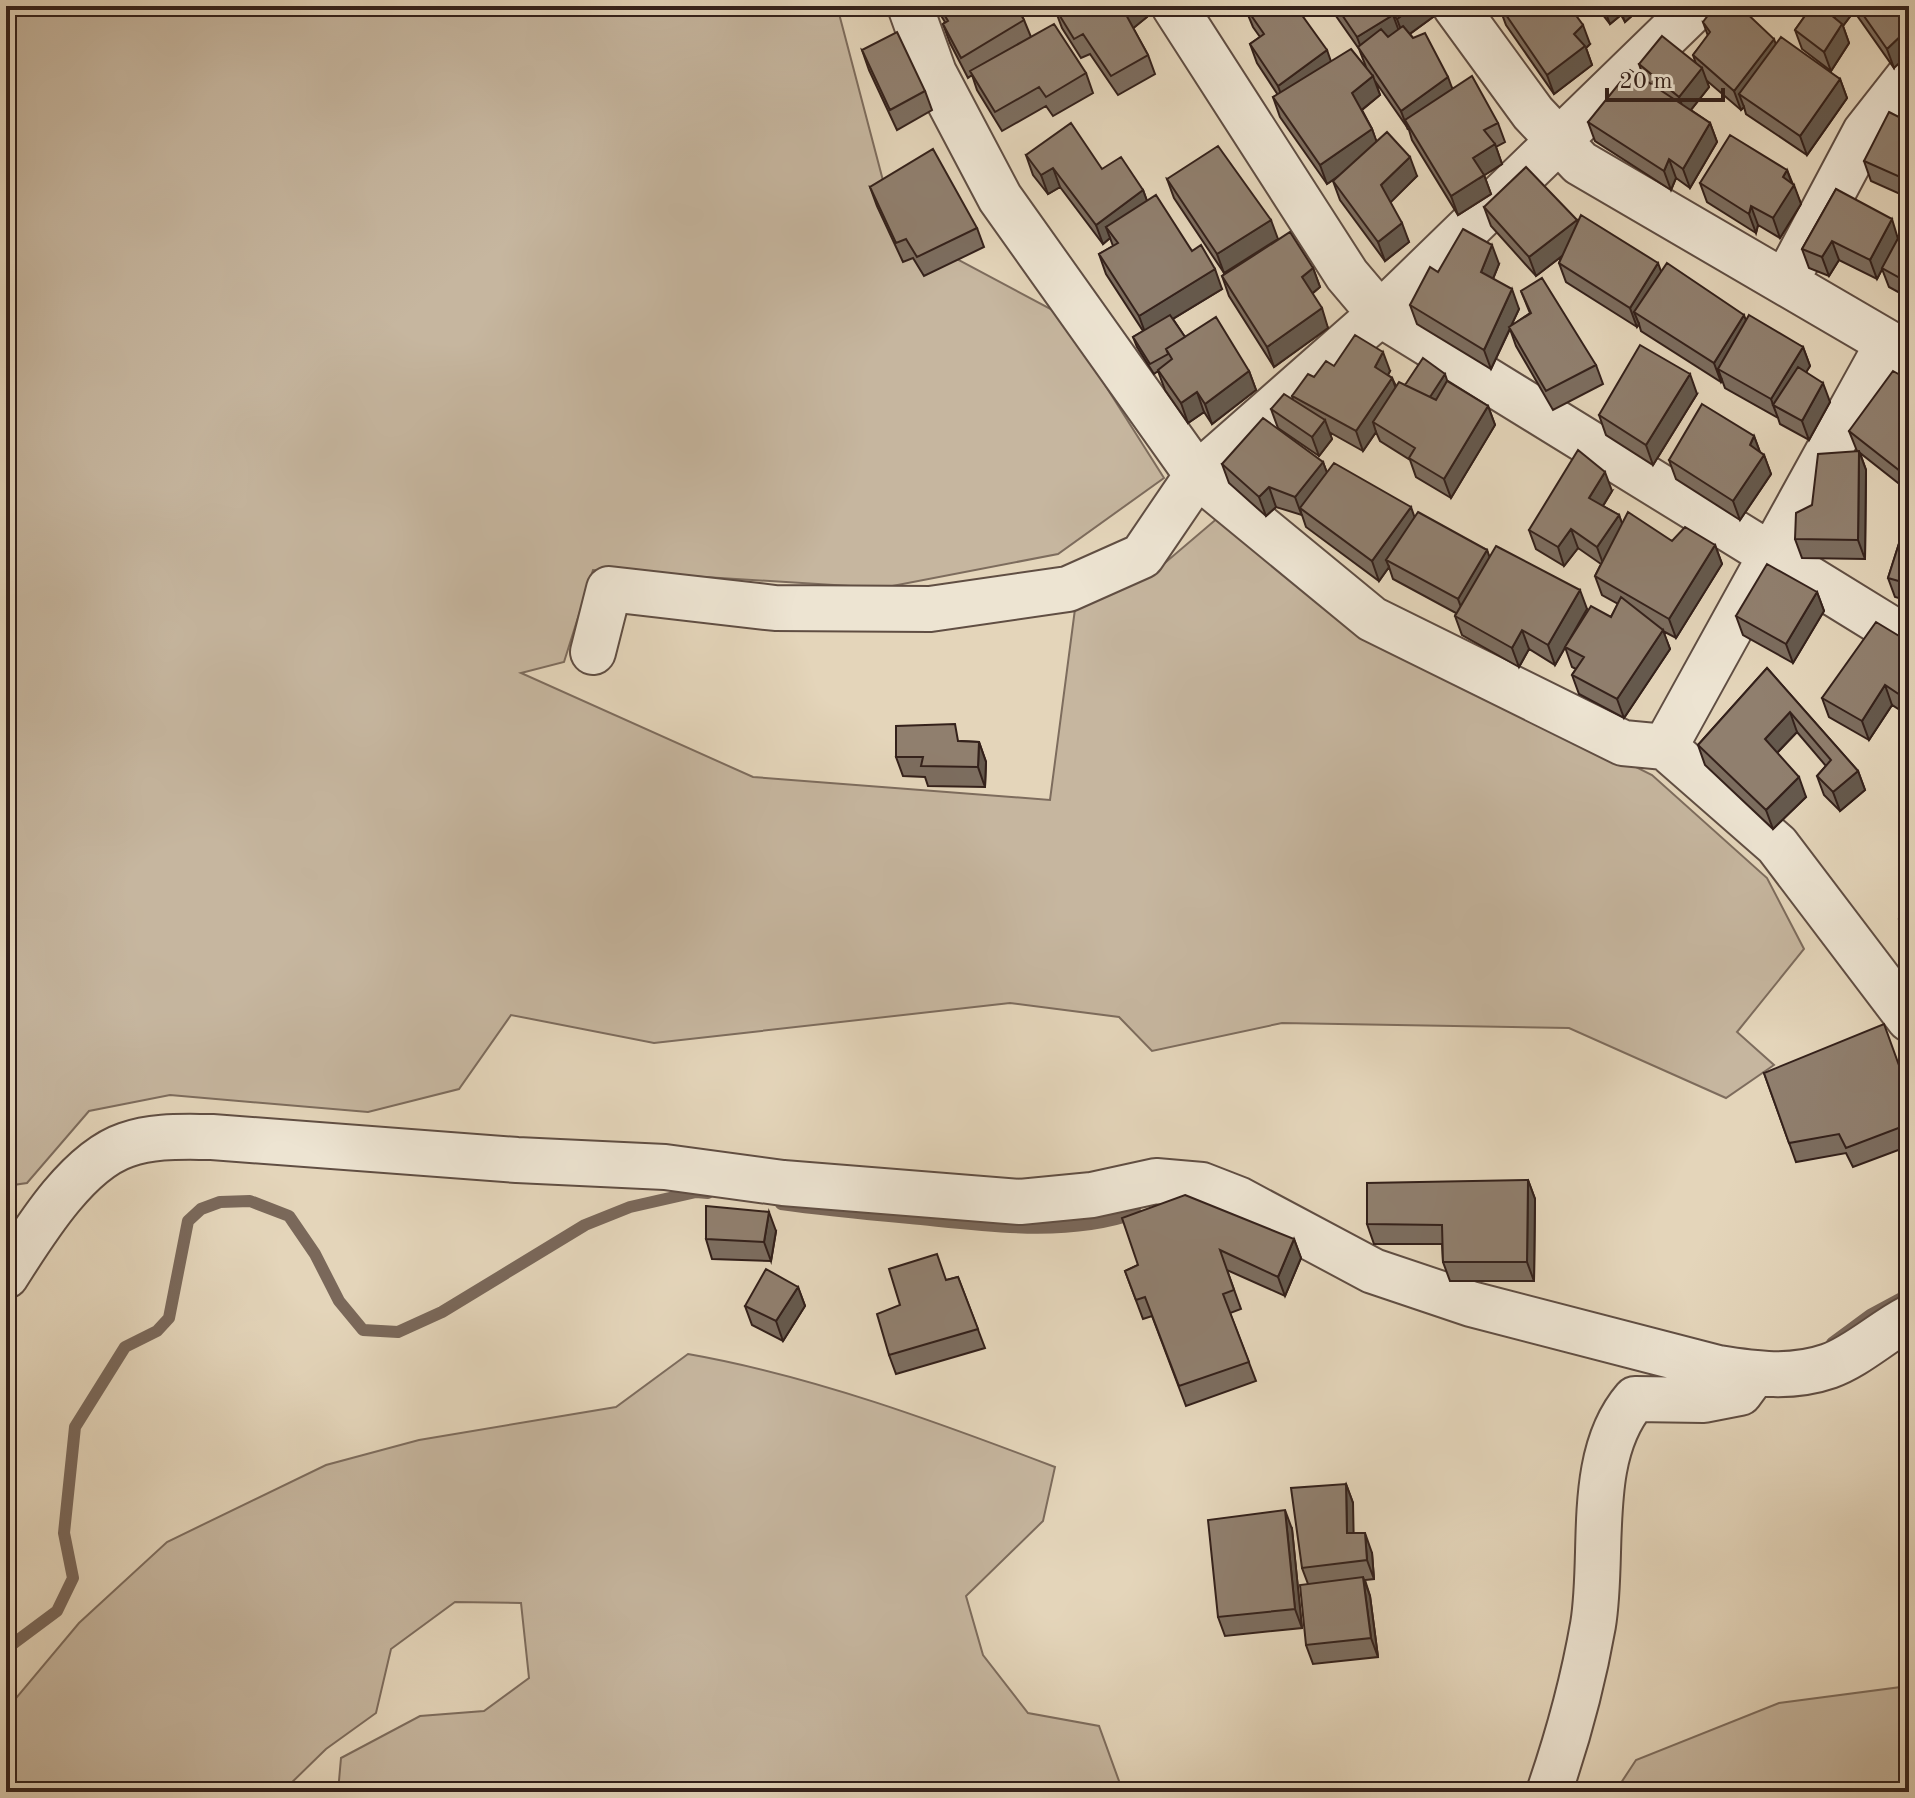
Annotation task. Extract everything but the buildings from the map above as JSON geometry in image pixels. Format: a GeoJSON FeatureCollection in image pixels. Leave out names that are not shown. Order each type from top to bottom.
{"type":"FeatureCollection","features":[{"type":"Feature","properties":{"kind":"street"},"geometry":{"type":"LineString","coordinates":[[910,6],[934,73],[1000,198],[1197,475],[1372,619],[1623,743],[1665,747],[1777,845],[1909,1019]]}},
{"type":"Feature","properties":{"kind":"street"},"geometry":{"type":"LineString","coordinates":[[1174,6],[1347,275],[1380,314],[1768,556],[1909,640]]}},
{"type":"Feature","properties":{"kind":"street"},"geometry":{"type":"LineString","coordinates":[[1455,6],[1557,140],[1580,163],[1899,349],[1768,556],[1675,735],[1665,747]]}},
{"type":"Feature","properties":{"kind":"street"},"geometry":{"type":"LineString","coordinates":[[593,652],[609,589],[775,608],[930,609],[1068,589],[1142,556],[1197,475],[1380,314],[1697,6]]}},
{"type":"Feature","properties":{"kind":"street"},"geometry":{"type":"LineString","coordinates":[[1786,281],[1865,132],[1909,76]]}},
{"type":"Feature","properties":{"kind":"street"},"geometry":{"type":"LineString","coordinates":[[6,1276],[48,1210],[89,1169],[123,1146],[165,1136],[665,1167],[826,1187],[1020,1202],[1092,1195],[1156,1181],[1202,1185],[1238,1199],[1373,1271],[1471,1304],[1718,1368],[1754,1374],[1793,1374],[1830,1365],[1909,1318]]}},
{"type":"Feature","properties":{"kind":"street"},"geometry":{"type":"LineString","coordinates":[[1549,1792],[1581,1688],[1593,1623],[1602,1491],[1620,1416],[1635,1399],[1704,1400],[1740,1393],[1754,1374]]}},
{"type":"Feature","properties":{"kind":"shaded area"},"geometry":{"type":"Polygon","coordinates":[[[6,6],[837,6],[895,226],[1060,314],[1164,478],[1058,554],[882,588],[593,570],[564,662],[521,673],[753,777],[1050,800],[1075,609],[1159,568],[1220,516],[1363,631],[1652,775],[1767,878],[1804,949],[1737,1032],[1774,1065],[1726,1098],[1569,1028],[1282,1023],[1152,1051],[1119,1017],[1010,1003],[654,1043],[511,1015],[459,1089],[368,1112],[170,1095],[89,1111],[27,1183],[6,1186],[6,6]]]}},
{"type":"Feature","properties":{"kind":"shaded area"},"geometry":{"type":"Polygon","coordinates":[[[688,1354],[828,1388],[920,1417],[1055,1467],[1043,1521],[966,1596],[983,1655],[1028,1713],[1099,1726],[1123,1792],[338,1792],[341,1758],[420,1716],[484,1711],[529,1678],[521,1603],[455,1602],[391,1649],[376,1713],[326,1749],[282,1792],[6,1792],[6,1710],[79,1623],[167,1542],[326,1465],[419,1440],[616,1407],[688,1354]]]}},
{"type":"Feature","properties":{"kind":"shaded area"},"geometry":{"type":"Polygon","coordinates":[[[1909,1686],[1909,1792],[1615,1792],[1636,1760],[1779,1703],[1909,1686]]]}},
{"type":"Feature","properties":{"kind":"waterway"},"geometry":{"type":"LineString","coordinates":[[6,1649],[57,1611],[73,1578],[64,1533],[75,1427],[125,1347],[157,1331],[169,1318],[188,1221],[201,1209],[220,1202],[250,1201],[289,1216],[315,1254],[339,1301],[363,1330],[398,1332],[442,1312],[585,1225],[630,1207],[696,1192],[708,1193]]}},
{"type":"Feature","properties":{"kind":"waterway"},"geometry":{"type":"LineString","coordinates":[[781,1204],[1024,1228],[1081,1225],[1136,1213]]}},
{"type":"Feature","properties":{"kind":"waterway"},"geometry":{"type":"LineString","coordinates":[[1832,1343],[1870,1315],[1909,1294]]}}]}
